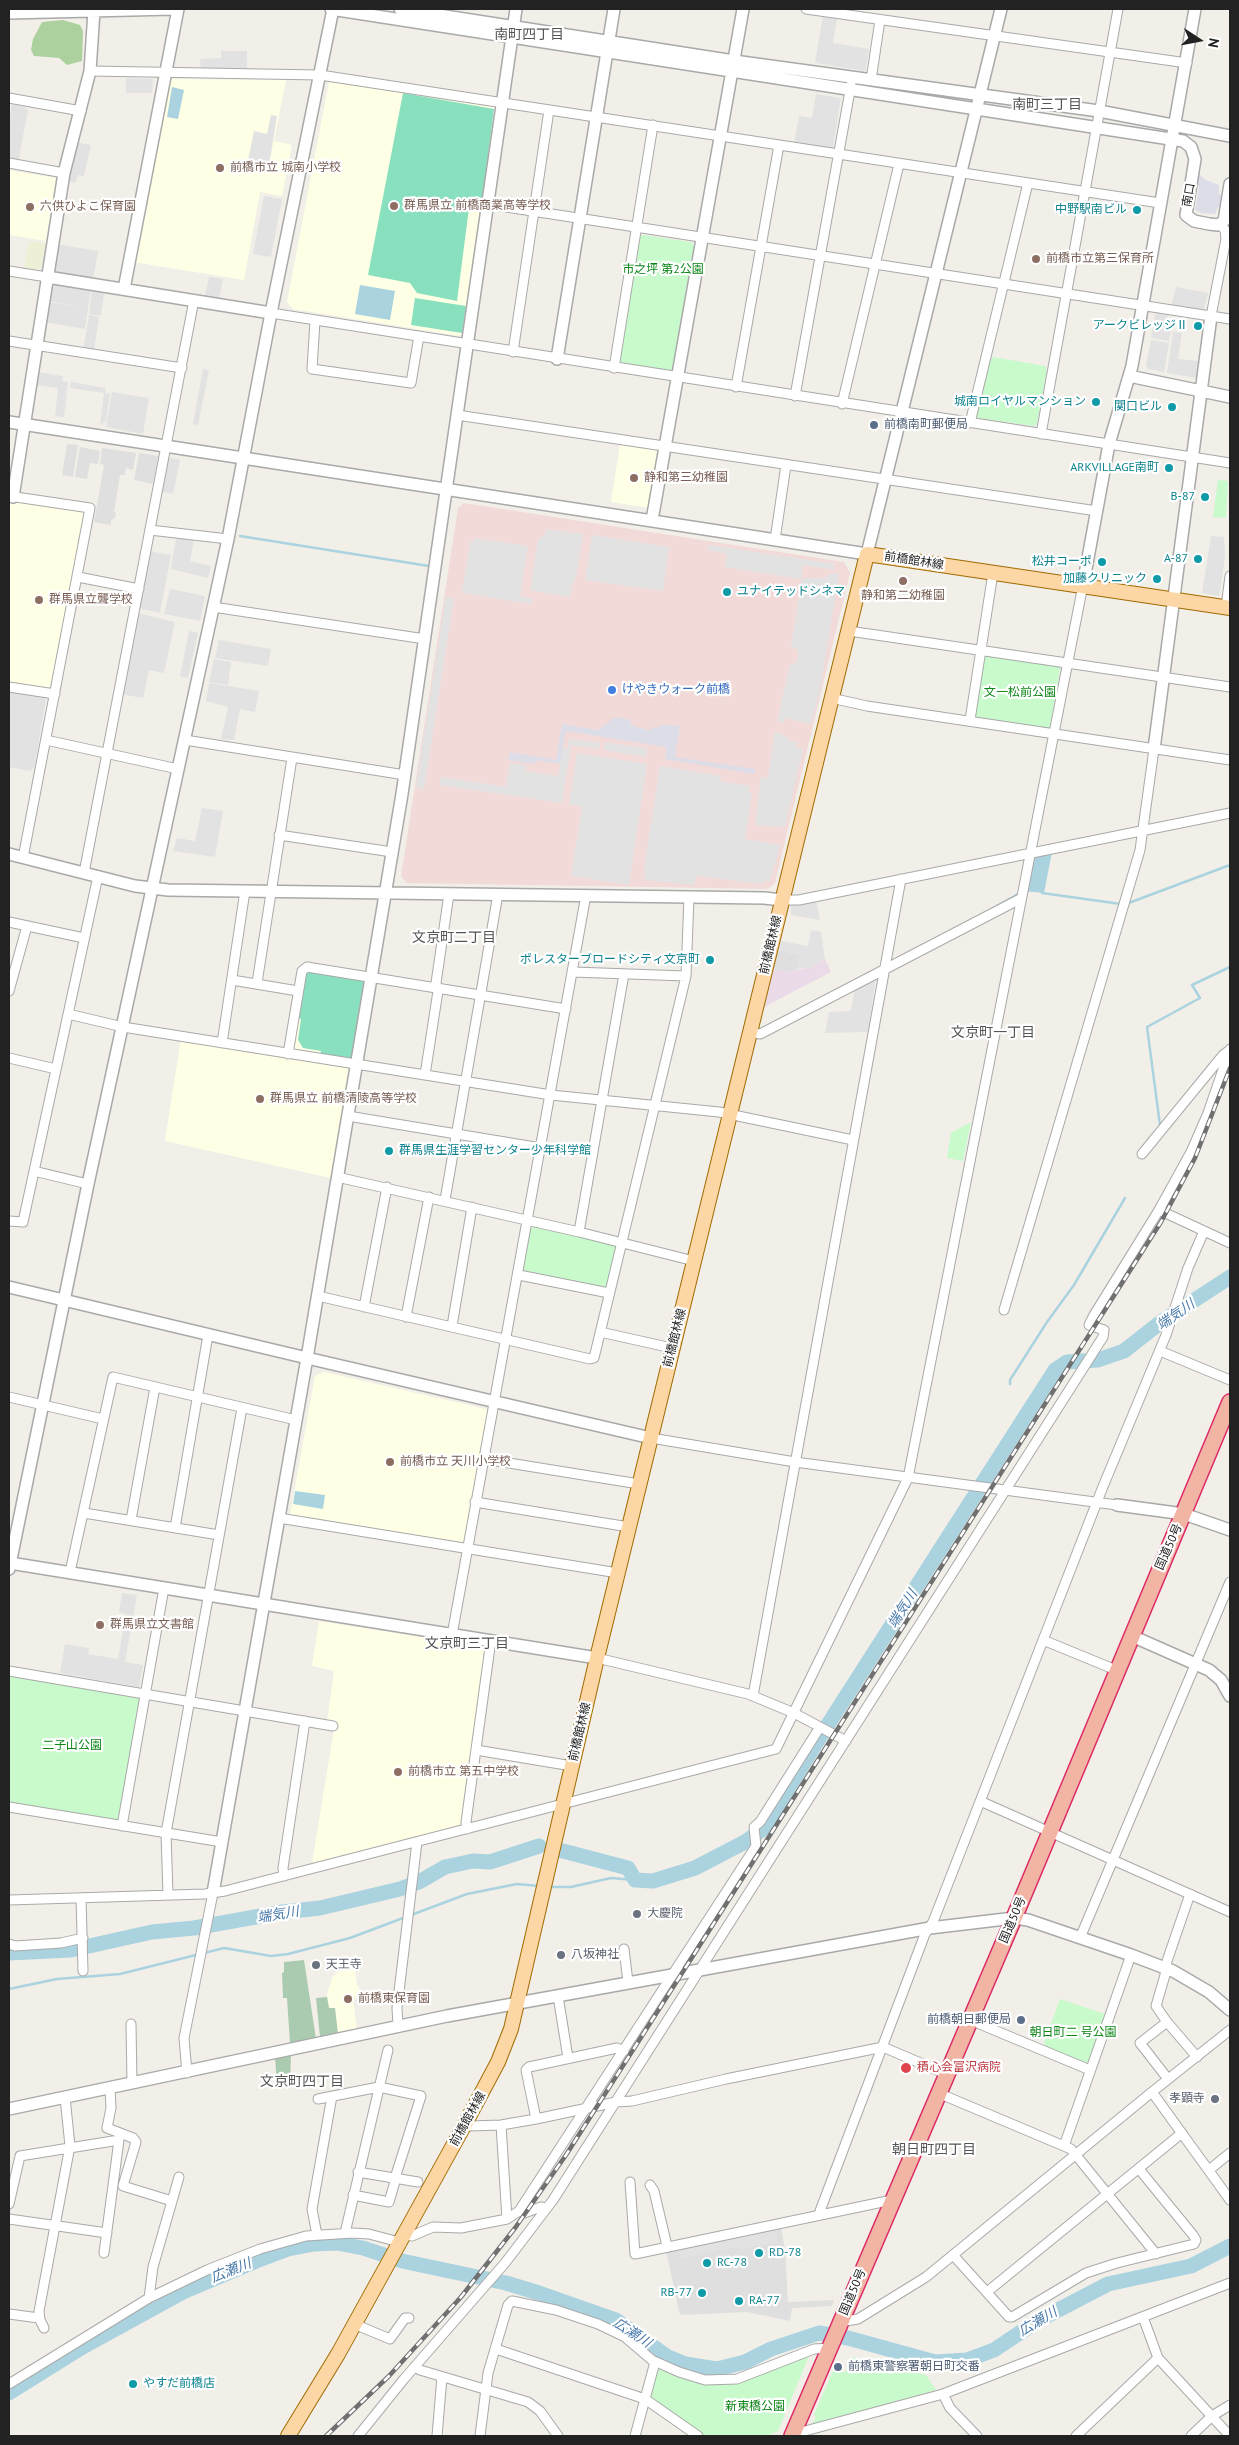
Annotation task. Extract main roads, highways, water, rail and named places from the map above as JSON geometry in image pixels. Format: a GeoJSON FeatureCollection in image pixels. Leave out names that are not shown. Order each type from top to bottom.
{"type":"FeatureCollection","features":[{"type":"Feature","properties":{"kind":"highway","name":"国道50号"},"geometry":{"type":"LineString","coordinates":[[790,2436],[1014,1918],[1116,1670],[1184,1514],[1230,1402]]}},
{"type":"Feature","properties":{"kind":"main road","name":"前橋館林線"},"geometry":{"type":"LineString","coordinates":[[291,2435],[465,2124],[504,2050],[517,2004],[597,1658],[672,1348],[867,554],[1228,607]]}},
{"type":"Feature","properties":{"kind":"water"},"geometry":{"type":"Polygon","coordinates":[[[172,87],[184,90],[178,119],[167,117],[172,87]]]}},
{"type":"Feature","properties":{"kind":"water"},"geometry":{"type":"Polygon","coordinates":[[[360,285],[395,291],[390,320],[355,314],[360,285]]]}},
{"type":"Feature","properties":{"kind":"water"},"geometry":{"type":"Polygon","coordinates":[[[1052,852],[1044,893],[1023,891],[1031,853],[1052,852]]]}},
{"type":"Feature","properties":{"kind":"water"},"geometry":{"type":"Polygon","coordinates":[[[295,1491],[325,1495],[323,1509],[293,1504],[295,1491]]]}},
{"type":"Feature","properties":{"kind":"waterway"},"geometry":{"type":"LineString","coordinates":[[240,536],[429,566]]}},
{"type":"Feature","properties":{"kind":"waterway"},"geometry":{"type":"LineString","coordinates":[[1126,904],[1230,865]]}},
{"type":"Feature","properties":{"kind":"waterway"},"geometry":{"type":"LineString","coordinates":[[988,911],[1020,893]]}},
{"type":"Feature","properties":{"kind":"waterway"},"geometry":{"type":"LineString","coordinates":[[1042,893],[1121,904]]}},
{"type":"Feature","properties":{"kind":"waterway"},"geometry":{"type":"LineString","coordinates":[[1160,1125],[1147,1027],[1200,998],[1192,985],[1230,967]]}},
{"type":"Feature","properties":{"kind":"waterway"},"geometry":{"type":"LineString","coordinates":[[1010,1384],[1010,1380],[1047,1322],[1074,1285],[1125,1198]]}},
{"type":"Feature","properties":{"kind":"waterway","name":"端気川"},"geometry":{"type":"LineString","coordinates":[[559,1850],[628,1868],[635,1880],[653,1881],[695,1868],[745,1842],[763,1829],[1055,1370],[1067,1362],[1098,1360],[1124,1351],[1161,1322],[1230,1277]]}},
{"type":"Feature","properties":{"kind":"waterway","name":"端気川"},"geometry":{"type":"LineString","coordinates":[[9,1953],[71,1950],[152,1932],[194,1928],[283,1912],[320,1908],[400,1889],[419,1882],[445,1867],[473,1861],[490,1862],[539,1846]]}},
{"type":"Feature","properties":{"kind":"waterway"},"geometry":{"type":"LineString","coordinates":[[550,1887],[571,1887],[611,1878],[635,1880]]}},
{"type":"Feature","properties":{"kind":"waterway"},"geometry":{"type":"LineString","coordinates":[[9,1989],[57,1979],[120,1974],[224,1948],[271,1956],[288,1954],[350,1938],[467,1894],[517,1884],[539,1886]]}},
{"type":"Feature","properties":{"kind":"waterway","name":"広瀬川"},"geometry":{"type":"LineString","coordinates":[[9,2393],[81,2348],[185,2291],[288,2249],[314,2244],[337,2243],[363,2248],[402,2261],[506,2283],[539,2293],[616,2320],[668,2357],[685,2364],[717,2369],[745,2362],[771,2349],[819,2333],[848,2338],[935,2362],[967,2360],[994,2350],[1039,2320],[1108,2284],[1191,2266],[1230,2246]]}},
{"type":"Feature","properties":{"kind":"railway"},"geometry":{"type":"LineString","coordinates":[[326,2436],[389,2376],[461,2297],[515,2228],[566,2155],[1161,1222],[1195,1158],[1230,1068]]}},
{"type":"Feature","properties":{"kind":"place","name":"前橋市立 城南小学校"},"geometry":{"type":"Point","coordinates":[220,168]}},
{"type":"Feature","properties":{"kind":"place","name":"群馬県立 前橋商業高等学校"},"geometry":{"type":"Point","coordinates":[394,206]}},
{"type":"Feature","properties":{"kind":"place","name":"六供ひよこ保育園"},"geometry":{"type":"Point","coordinates":[30,207]}},
{"type":"Feature","properties":{"kind":"place","name":"中野駅南ビル"},"geometry":{"type":"Point","coordinates":[1137,210]}},
{"type":"Feature","properties":{"kind":"place","name":"前橋市立第三保育所"},"geometry":{"type":"Point","coordinates":[1036,259]}},
{"type":"Feature","properties":{"kind":"place","name":"アークビレッジⅡ"},"geometry":{"type":"Point","coordinates":[1198,326]}},
{"type":"Feature","properties":{"kind":"place","name":"城南ロイヤルマンション"},"geometry":{"type":"Point","coordinates":[1096,402]}},
{"type":"Feature","properties":{"kind":"place","name":"関口ビル"},"geometry":{"type":"Point","coordinates":[1172,407]}},
{"type":"Feature","properties":{"kind":"place","name":"前橋南町郵便局"},"geometry":{"type":"Point","coordinates":[874,425]}},
{"type":"Feature","properties":{"kind":"place","name":"ARKVILLAGE南町"},"geometry":{"type":"Point","coordinates":[1169,468]}},
{"type":"Feature","properties":{"kind":"place","name":"静和第三幼稚園"},"geometry":{"type":"Point","coordinates":[634,478]}},
{"type":"Feature","properties":{"kind":"place","name":"B-87"},"geometry":{"type":"Point","coordinates":[1205,497]}},
{"type":"Feature","properties":{"kind":"place","name":"A-87"},"geometry":{"type":"Point","coordinates":[1198,559]}},
{"type":"Feature","properties":{"kind":"place","name":"松井コーポ"},"geometry":{"type":"Point","coordinates":[1102,562]}},
{"type":"Feature","properties":{"kind":"place","name":"加藤クリニック"},"geometry":{"type":"Point","coordinates":[1157,579]}},
{"type":"Feature","properties":{"kind":"place","name":"静和第二幼稚園"},"geometry":{"type":"Point","coordinates":[903,581]}},
{"type":"Feature","properties":{"kind":"place","name":"ユナイテッドシネマ"},"geometry":{"type":"Point","coordinates":[727,592]}},
{"type":"Feature","properties":{"kind":"place","name":"群馬県立聾学校"},"geometry":{"type":"Point","coordinates":[39,600]}},
{"type":"Feature","properties":{"kind":"place","name":"けやきウォーク前橋"},"geometry":{"type":"Point","coordinates":[612,690]}},
{"type":"Feature","properties":{"kind":"place","name":"ポレスターブロードシティ文京町"},"geometry":{"type":"Point","coordinates":[710,960]}},
{"type":"Feature","properties":{"kind":"place","name":"群馬県立 前橋清陵高等学校"},"geometry":{"type":"Point","coordinates":[260,1099]}},
{"type":"Feature","properties":{"kind":"place","name":"群馬県生涯学習センター少年科学館"},"geometry":{"type":"Point","coordinates":[389,1151]}},
{"type":"Feature","properties":{"kind":"place","name":"前橋市立 天川小学校"},"geometry":{"type":"Point","coordinates":[390,1462]}},
{"type":"Feature","properties":{"kind":"place","name":"群馬県立文書館"},"geometry":{"type":"Point","coordinates":[100,1625]}},
{"type":"Feature","properties":{"kind":"place","name":"前橋市立 第五中学校"},"geometry":{"type":"Point","coordinates":[398,1772]}},
{"type":"Feature","properties":{"kind":"place","name":"大慶院"},"geometry":{"type":"Point","coordinates":[637,1914]}},
{"type":"Feature","properties":{"kind":"place","name":"八坂神社"},"geometry":{"type":"Point","coordinates":[561,1955]}},
{"type":"Feature","properties":{"kind":"place","name":"天王寺"},"geometry":{"type":"Point","coordinates":[316,1965]}},
{"type":"Feature","properties":{"kind":"place","name":"前橋東保育園"},"geometry":{"type":"Point","coordinates":[348,1999]}},
{"type":"Feature","properties":{"kind":"place","name":"前橋朝日郵便局"},"geometry":{"type":"Point","coordinates":[1021,2020]}},
{"type":"Feature","properties":{"kind":"place","name":"積心会富沢病院"},"geometry":{"type":"Point","coordinates":[906,2068]}},
{"type":"Feature","properties":{"kind":"place","name":"孝顕寺"},"geometry":{"type":"Point","coordinates":[1215,2099]}},
{"type":"Feature","properties":{"kind":"place","name":"RD-78"},"geometry":{"type":"Point","coordinates":[759,2253]}},
{"type":"Feature","properties":{"kind":"place","name":"RC-78"},"geometry":{"type":"Point","coordinates":[707,2263]}},
{"type":"Feature","properties":{"kind":"place","name":"RB-77"},"geometry":{"type":"Point","coordinates":[702,2293]}},
{"type":"Feature","properties":{"kind":"place","name":"RA-77"},"geometry":{"type":"Point","coordinates":[739,2301]}},
{"type":"Feature","properties":{"kind":"place","name":"前橋東警察署朝日町交番"},"geometry":{"type":"Point","coordinates":[838,2367]}},
{"type":"Feature","properties":{"kind":"place","name":"やすだ前橋店"},"geometry":{"type":"Point","coordinates":[133,2384]}},
{"type":"Feature","properties":{"kind":"district","name":"南町四丁目"},"geometry":{"type":"Point","coordinates":[529,35]}},
{"type":"Feature","properties":{"kind":"district","name":"南町三丁目"},"geometry":{"type":"Point","coordinates":[1047,105]}},
{"type":"Feature","properties":{"kind":"district","name":"文京町二丁目"},"geometry":{"type":"Point","coordinates":[454,938]}},
{"type":"Feature","properties":{"kind":"district","name":"文京町一丁目"},"geometry":{"type":"Point","coordinates":[993,1033]}},
{"type":"Feature","properties":{"kind":"district","name":"文京町三丁目"},"geometry":{"type":"Point","coordinates":[467,1644]}},
{"type":"Feature","properties":{"kind":"district","name":"文京町四丁目"},"geometry":{"type":"Point","coordinates":[302,2082]}},
{"type":"Feature","properties":{"kind":"district","name":"朝日町四丁目"},"geometry":{"type":"Point","coordinates":[934,2150]}},
{"type":"Feature","properties":{"kind":"park label","name":"市之坪 第2公園"},"geometry":{"type":"Point","coordinates":[663,270]}},
{"type":"Feature","properties":{"kind":"park label","name":"文一松前公園"},"geometry":{"type":"Point","coordinates":[1020,693]}},
{"type":"Feature","properties":{"kind":"park label","name":"二子山公園"},"geometry":{"type":"Point","coordinates":[72,1746]}},
{"type":"Feature","properties":{"kind":"park label","name":"朝日町二 号公園"},"geometry":{"type":"Point","coordinates":[1073,2033]}},
{"type":"Feature","properties":{"kind":"park label","name":"新東橋公園"},"geometry":{"type":"Point","coordinates":[755,2407]}}]}
